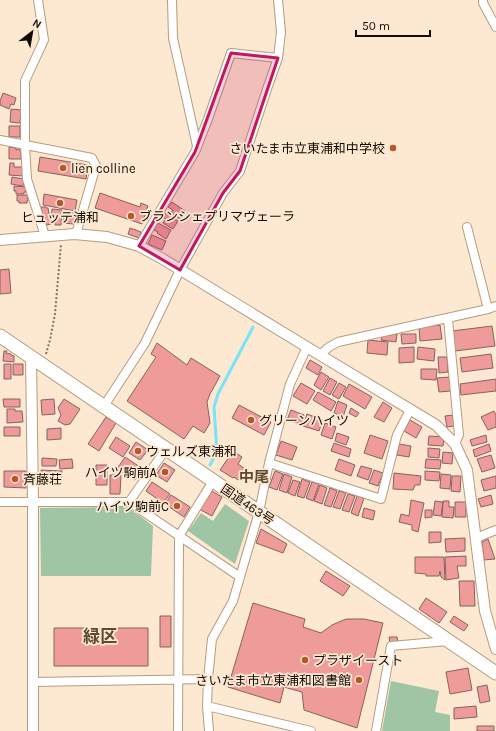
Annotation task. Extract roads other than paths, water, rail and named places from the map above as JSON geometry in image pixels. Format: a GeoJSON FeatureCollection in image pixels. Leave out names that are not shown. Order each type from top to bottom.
{"type":"FeatureCollection","features":[{"type":"Feature","properties":{"kind":"highway","name":"国道463号"},"geometry":{"type":"LineString","coordinates":[[0,336],[496,673]]}},
{"type":"Feature","properties":{"kind":"street"},"geometry":{"type":"LineString","coordinates":[[38,0],[44,40],[25,82],[25,145],[27,179],[45,236]]}},
{"type":"Feature","properties":{"kind":"street"},"geometry":{"type":"LineString","coordinates":[[172,0],[173,38],[197,146]]}},
{"type":"Feature","properties":{"kind":"street"},"geometry":{"type":"LineString","coordinates":[[104,406],[145,343],[180,270],[223,192],[240,171],[278,58],[281,32],[278,0]]}},
{"type":"Feature","properties":{"kind":"street"},"geometry":{"type":"LineString","coordinates":[[483,0],[483,4],[496,27]]}},
{"type":"Feature","properties":{"kind":"street"},"geometry":{"type":"LineString","coordinates":[[139,246],[197,146],[231,53],[278,58]]}},
{"type":"Feature","properties":{"kind":"street"},"geometry":{"type":"LineString","coordinates":[[0,140],[92,158],[96,166],[76,234]]}},
{"type":"Feature","properties":{"kind":"street"},"geometry":{"type":"LineString","coordinates":[[320,355],[329,347],[338,342],[448,319],[492,308],[467,226]]}},
{"type":"Feature","properties":{"kind":"street"},"geometry":{"type":"LineString","coordinates":[[0,240],[76,234],[107,237],[139,246],[162,258],[436,425],[455,444],[467,470],[485,611],[496,649]]}},
{"type":"Feature","properties":{"kind":"street"},"geometry":{"type":"LineString","coordinates":[[448,319],[459,435],[455,444]]}},
{"type":"Feature","properties":{"kind":"street"},"geometry":{"type":"LineString","coordinates":[[209,731],[207,706],[212,639],[232,601],[240,577],[259,512],[269,463],[290,384],[307,347]]}},
{"type":"Feature","properties":{"kind":"street"},"geometry":{"type":"LineString","coordinates":[[33,731],[33,502],[36,360]]}},
{"type":"Feature","properties":{"kind":"street"},"geometry":{"type":"LineString","coordinates":[[269,463],[381,499],[397,435],[410,410]]}},
{"type":"Feature","properties":{"kind":"street"},"geometry":{"type":"LineString","coordinates":[[129,502],[166,449]]}},
{"type":"Feature","properties":{"kind":"street"},"geometry":{"type":"LineString","coordinates":[[178,731],[179,536],[213,481]]}},
{"type":"Feature","properties":{"kind":"street"},"geometry":{"type":"LineString","coordinates":[[0,502],[129,502],[240,577]]}},
{"type":"Feature","properties":{"kind":"street"},"geometry":{"type":"LineString","coordinates":[[476,538],[496,530]]}},
{"type":"Feature","properties":{"kind":"street"},"geometry":{"type":"LineString","coordinates":[[376,731],[391,646],[448,641]]}},
{"type":"Feature","properties":{"kind":"street"},"geometry":{"type":"LineString","coordinates":[[33,682],[208,679]]}},
{"type":"Feature","properties":{"kind":"street"},"geometry":{"type":"LineString","coordinates":[[207,706],[310,731]]}},
{"type":"Feature","properties":{"kind":"waterway"},"geometry":{"type":"LineString","coordinates":[[210,465],[217,452],[214,407],[218,394],[253,327]]}},
{"type":"Feature","properties":{"kind":"place","name":"さいたま市立東浦和中学校"},"geometry":{"type":"Point","coordinates":[393,148]}},
{"type":"Feature","properties":{"kind":"place","name":"lien colline"},"geometry":{"type":"Point","coordinates":[63,168]}},
{"type":"Feature","properties":{"kind":"place","name":"ヒュッテ浦和"},"geometry":{"type":"Point","coordinates":[60,203]}},
{"type":"Feature","properties":{"kind":"place","name":"ブランシェプリマヴェーラ"},"geometry":{"type":"Point","coordinates":[131,216]}},
{"type":"Feature","properties":{"kind":"place","name":"グリーンハイツ"},"geometry":{"type":"Point","coordinates":[251,420]}},
{"type":"Feature","properties":{"kind":"place","name":"ウェルズ東浦和"},"geometry":{"type":"Point","coordinates":[138,451]}},
{"type":"Feature","properties":{"kind":"place","name":"ハイツ駒前A"},"geometry":{"type":"Point","coordinates":[165,472]}},
{"type":"Feature","properties":{"kind":"place","name":"斉藤荘"},"geometry":{"type":"Point","coordinates":[15,479]}},
{"type":"Feature","properties":{"kind":"place","name":"ハイツ駒前C"},"geometry":{"type":"Point","coordinates":[177,506]}},
{"type":"Feature","properties":{"kind":"place","name":"プラザイースト"},"geometry":{"type":"Point","coordinates":[305,660]}},
{"type":"Feature","properties":{"kind":"place","name":"さいたま市立東浦和図書館"},"geometry":{"type":"Point","coordinates":[359,680]}},
{"type":"Feature","properties":{"kind":"district","name":"中尾"},"geometry":{"type":"Point","coordinates":[254,477]}},
{"type":"Feature","properties":{"kind":"district","name":"緑区"},"geometry":{"type":"Point","coordinates":[100,636]}}]}
